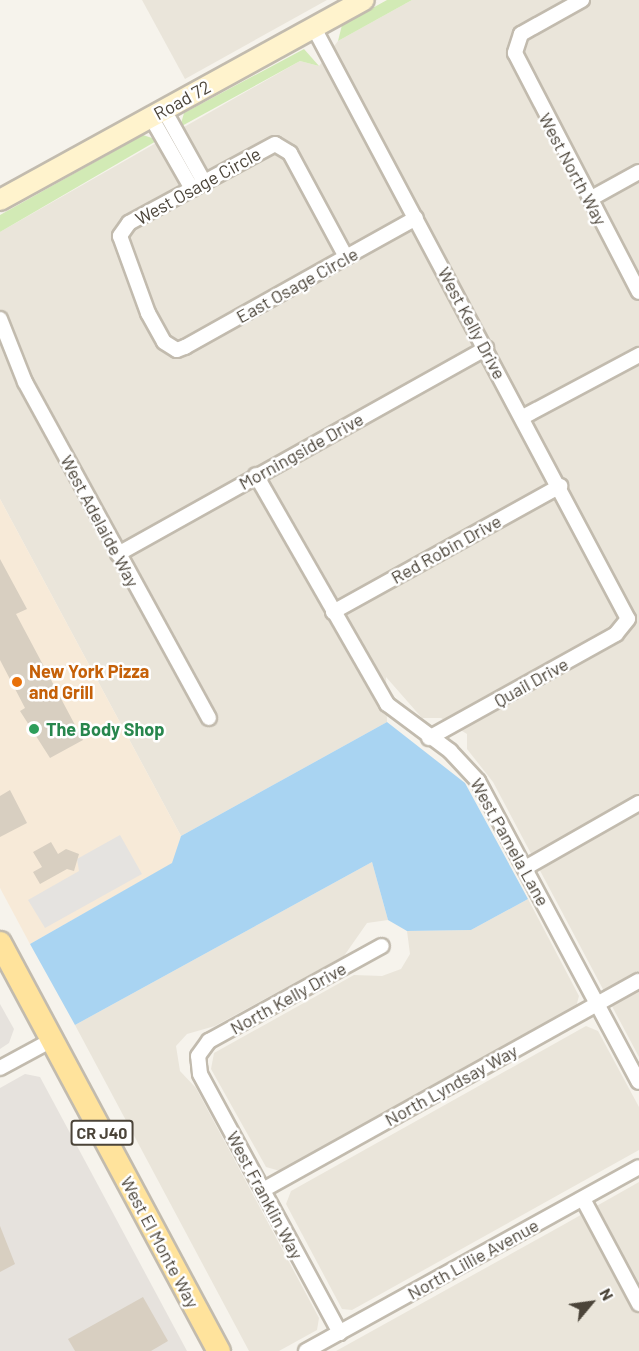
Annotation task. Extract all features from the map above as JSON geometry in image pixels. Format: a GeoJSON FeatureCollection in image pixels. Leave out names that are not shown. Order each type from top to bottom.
{"type":"FeatureCollection","features":[{"type":"Feature","properties":{"kind":"main road","name":"West El Monte Way"},"geometry":{"type":"LineString","coordinates":[[0,943],[219,1351]]}},
{"type":"Feature","properties":{"kind":"street","name":"Road 72"},"geometry":{"type":"LineString","coordinates":[[0,200],[364,0]]}},
{"type":"Feature","properties":{"kind":"street","name":"West North Way"},"geometry":{"type":"LineString","coordinates":[[582,0],[514,43],[518,65],[639,292]]}},
{"type":"Feature","properties":{"kind":"street","name":"West Kelly Drive"},"geometry":{"type":"LineString","coordinates":[[314,28],[560,486],[628,619]]}},
{"type":"Feature","properties":{"kind":"street"},"geometry":{"type":"LineString","coordinates":[[158,114],[198,186]]}},
{"type":"Feature","properties":{"kind":"street","name":"West Osage Circle"},"geometry":{"type":"LineString","coordinates":[[177,350],[164,342],[148,313],[120,236],[129,223],[268,146],[281,145],[346,257]]}},
{"type":"Feature","properties":{"kind":"street"},"geometry":{"type":"LineString","coordinates":[[590,199],[639,172]]}},
{"type":"Feature","properties":{"kind":"street","name":"East Osage Circle"},"geometry":{"type":"LineString","coordinates":[[177,350],[416,218]]}},
{"type":"Feature","properties":{"kind":"street","name":"West Adelaide Way"},"geometry":{"type":"LineString","coordinates":[[0,319],[25,382],[209,718]]}},
{"type":"Feature","properties":{"kind":"street","name":"Morningside Drive"},"geometry":{"type":"LineString","coordinates":[[118,554],[486,348]]}},
{"type":"Feature","properties":{"kind":"street"},"geometry":{"type":"LineString","coordinates":[[523,417],[639,355]]}},
{"type":"Feature","properties":{"kind":"street","name":"West Pamela Lane"},"geometry":{"type":"LineString","coordinates":[[256,475],[387,704],[478,781],[639,1082]]}},
{"type":"Feature","properties":{"kind":"street","name":"Red Robin Drive"},"geometry":{"type":"LineString","coordinates":[[333,612],[560,486]]}},
{"type":"Feature","properties":{"kind":"street","name":"Quail Drive"},"geometry":{"type":"LineString","coordinates":[[429,738],[616,634],[628,619]]}},
{"type":"Feature","properties":{"kind":"street"},"geometry":{"type":"LineString","coordinates":[[525,868],[639,803]]}},
{"type":"Feature","properties":{"kind":"street","name":"North Kelly Drive"},"geometry":{"type":"LineString","coordinates":[[198,1056],[209,1041],[382,946]]}},
{"type":"Feature","properties":{"kind":"street","name":"North Lyndsay Way"},"geometry":{"type":"LineString","coordinates":[[263,1190],[639,981]]}},
{"type":"Feature","properties":{"kind":"street"},"geometry":{"type":"LineString","coordinates":[[0,1068],[52,1040]]}},
{"type":"Feature","properties":{"kind":"street","name":"West Franklin Way"},"geometry":{"type":"LineString","coordinates":[[198,1056],[200,1074],[340,1333]]}},
{"type":"Feature","properties":{"kind":"street","name":"North Lillie Avenue"},"geometry":{"type":"LineString","coordinates":[[306,1351],[639,1167]]}},
{"type":"Feature","properties":{"kind":"street"},"geometry":{"type":"LineString","coordinates":[[582,1199],[639,1304]]}},
{"type":"Feature","properties":{"kind":"shaded area"},"geometry":{"type":"Polygon","coordinates":[[[142,0],[327,0],[185,79],[142,0]]]}},
{"type":"Feature","properties":{"kind":"shaded area"},"geometry":{"type":"Polygon","coordinates":[[[412,0],[639,0],[639,1057],[493,782],[467,749],[467,734],[441,718],[422,718],[386,677],[387,722],[181,836],[0,499],[0,232],[300,61],[319,66],[338,41],[412,0]]]}},
{"type":"Feature","properties":{"kind":"shaded area"},"geometry":{"type":"Polygon","coordinates":[[[0,499],[181,836],[173,863],[30,944],[0,888],[0,499]]]}},
{"type":"Feature","properties":{"kind":"shaded area"},"geometry":{"type":"Polygon","coordinates":[[[120,835],[142,874],[45,928],[28,900],[79,871],[77,859],[120,835]]]}},
{"type":"Feature","properties":{"kind":"shaded area"},"geometry":{"type":"Polygon","coordinates":[[[372,862],[388,920],[367,923],[344,956],[215,1026],[187,1034],[176,1046],[180,1071],[196,1088],[319,1318],[317,1330],[279,1351],[249,1351],[75,1025],[372,862]]]}},
{"type":"Feature","properties":{"kind":"shaded area"},"geometry":{"type":"Polygon","coordinates":[[[528,899],[579,996],[576,1007],[280,1171],[266,1167],[211,1069],[214,1053],[354,975],[382,976],[401,969],[410,954],[407,931],[471,930],[528,899]]]}},
{"type":"Feature","properties":{"kind":"shaded area"},"geometry":{"type":"Polygon","coordinates":[[[0,1004],[14,1029],[9,1043],[0,1049],[0,1004]]]}},
{"type":"Feature","properties":{"kind":"shaded area"},"geometry":{"type":"Polygon","coordinates":[[[586,1026],[598,1031],[639,1107],[639,1150],[352,1310],[342,1309],[286,1204],[291,1191],[586,1026]]]}},
{"type":"Feature","properties":{"kind":"shaded area"},"geometry":{"type":"Polygon","coordinates":[[[25,1074],[40,1077],[187,1351],[0,1351],[0,1088],[25,1074]]]}},
{"type":"Feature","properties":{"kind":"shaded area"},"geometry":{"type":"Polygon","coordinates":[[[639,1182],[639,1351],[336,1351],[563,1225],[639,1182]]]}},
{"type":"Feature","properties":{"kind":"green space"},"geometry":{"type":"Polygon","coordinates":[[[387,0],[412,0],[338,41],[342,25],[387,0]]]}},
{"type":"Feature","properties":{"kind":"green space"},"geometry":{"type":"Polygon","coordinates":[[[304,49],[319,66],[300,61],[180,127],[184,113],[304,49]]]}},
{"type":"Feature","properties":{"kind":"green space"},"geometry":{"type":"Polygon","coordinates":[[[143,135],[158,140],[0,232],[0,215],[143,135]]]}},
{"type":"Feature","properties":{"kind":"water"},"geometry":{"type":"Polygon","coordinates":[[[387,722],[465,783],[528,899],[471,930],[407,931],[388,920],[372,862],[75,1025],[30,944],[172,863],[181,836],[387,722]]]}},
{"type":"Feature","properties":{"kind":"building"},"geometry":{"type":"Polygon","coordinates":[[[0,559],[27,609],[16,614],[83,740],[50,758],[20,711],[25,708],[0,660],[0,559]]]}},
{"type":"Feature","properties":{"kind":"building"},"geometry":{"type":"Polygon","coordinates":[[[10,790],[27,823],[0,837],[0,796],[10,790]]]}},
{"type":"Feature","properties":{"kind":"building"},"geometry":{"type":"Polygon","coordinates":[[[51,842],[58,854],[66,849],[79,854],[74,871],[67,869],[40,884],[33,872],[42,867],[33,852],[51,842]]]}},
{"type":"Feature","properties":{"kind":"building"},"geometry":{"type":"Polygon","coordinates":[[[0,1226],[15,1264],[0,1272],[0,1226]]]}},
{"type":"Feature","properties":{"kind":"building"},"geometry":{"type":"Polygon","coordinates":[[[143,1297],[168,1341],[151,1351],[75,1351],[68,1339],[143,1297]]]}},
{"type":"Feature","properties":{"kind":"place","name":"New York Pizza and Grill"},"geometry":{"type":"Point","coordinates":[17,682]}},
{"type":"Feature","properties":{"kind":"place","name":"The Body Shop"},"geometry":{"type":"Point","coordinates":[34,729]}}]}
